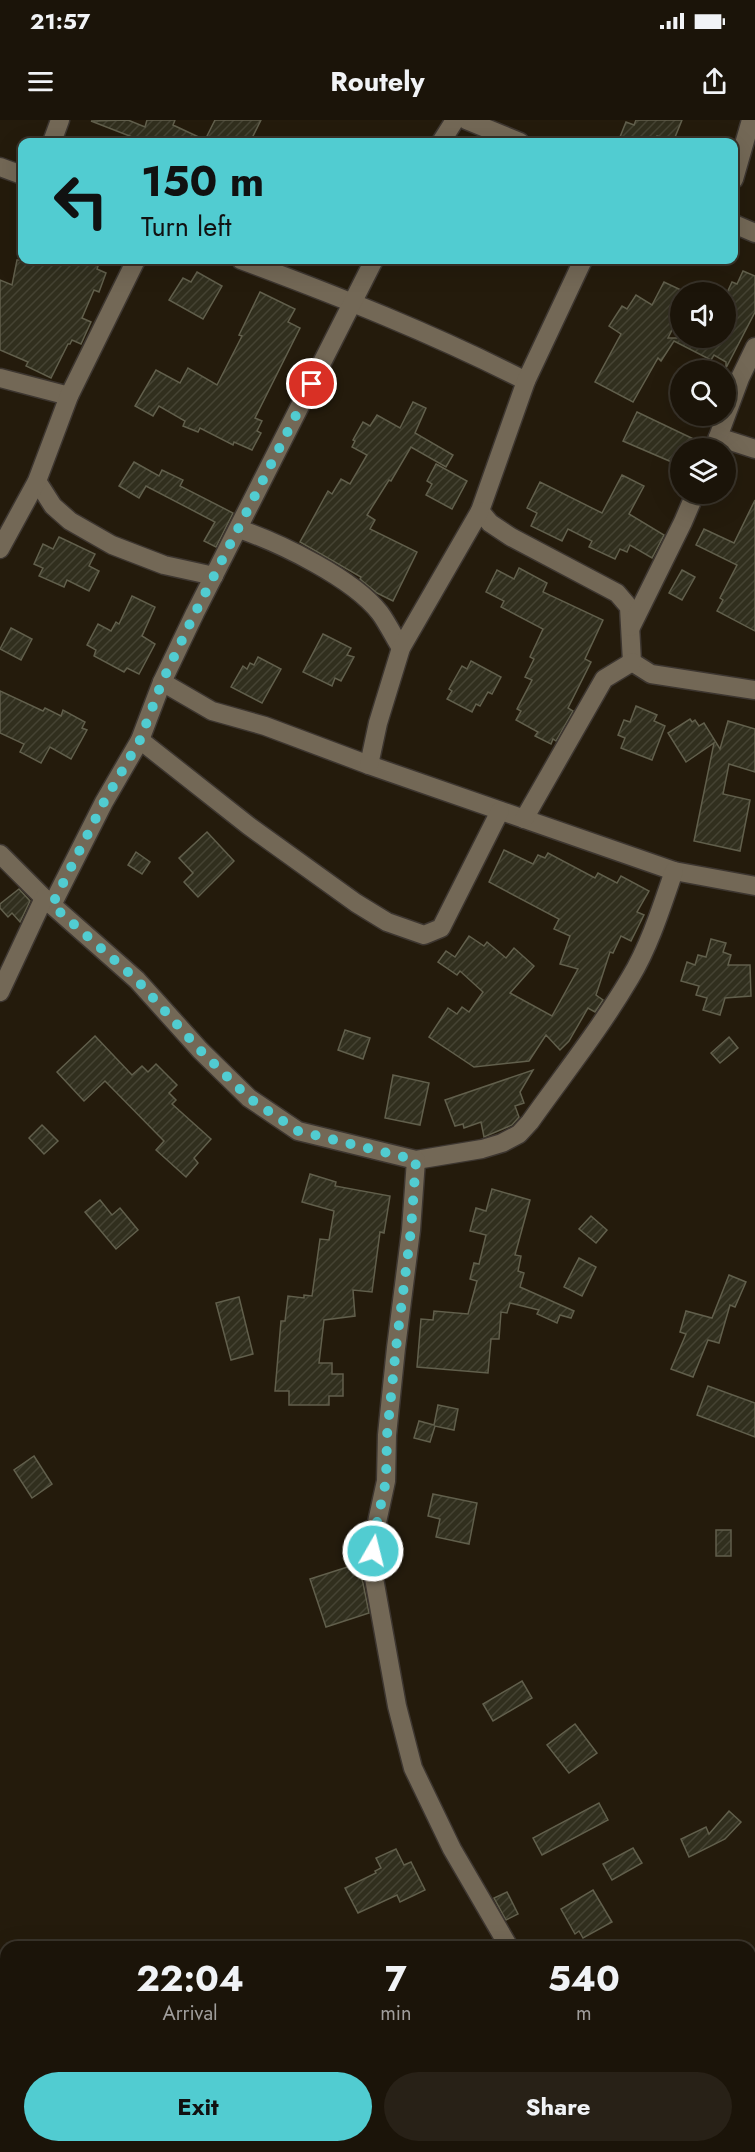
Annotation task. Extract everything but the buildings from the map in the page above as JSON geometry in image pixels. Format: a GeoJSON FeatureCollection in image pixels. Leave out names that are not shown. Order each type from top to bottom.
{"type":"FeatureCollection","features":[{"type":"Feature","properties":{"kind":"street"},"geometry":{"type":"LineString","coordinates":[[53,138],[60,120]]}},
{"type":"Feature","properties":{"kind":"street"},"geometry":{"type":"LineString","coordinates":[[444,138],[455,120]]}},
{"type":"Feature","properties":{"kind":"street"},"geometry":{"type":"LineString","coordinates":[[466,120],[510,138]]}},
{"type":"Feature","properties":{"kind":"street"},"geometry":{"type":"LineString","coordinates":[[738,166],[752,120]]}},
{"type":"Feature","properties":{"kind":"street"},"geometry":{"type":"LineString","coordinates":[[0,167],[18,174]]}},
{"type":"Feature","properties":{"kind":"street"},"geometry":{"type":"LineString","coordinates":[[738,226],[755,233]]}},
{"type":"Feature","properties":{"kind":"street"},"geometry":{"type":"LineString","coordinates":[[2,540],[37,482],[69,396],[134,264]]}},
{"type":"Feature","properties":{"kind":"street"},"geometry":{"type":"LineString","coordinates":[[253,264],[354,302],[487,361],[526,381]]}},
{"type":"Feature","properties":{"kind":"street"},"geometry":{"type":"LineString","coordinates":[[0,992],[140,740],[162,682],[195,613],[372,264]]}},
{"type":"Feature","properties":{"kind":"street"},"geometry":{"type":"LineString","coordinates":[[369,765],[378,723],[401,648],[480,511],[526,381],[581,264]]}},
{"type":"Feature","properties":{"kind":"street"},"geometry":{"type":"LineString","coordinates":[[718,438],[740,378],[755,347]]}},
{"type":"Feature","properties":{"kind":"street"},"geometry":{"type":"LineString","coordinates":[[0,378],[69,396]]}},
{"type":"Feature","properties":{"kind":"street"},"geometry":{"type":"LineString","coordinates":[[736,446],[755,449]]}},
{"type":"Feature","properties":{"kind":"street"},"geometry":{"type":"LineString","coordinates":[[37,482],[53,506],[70,521],[112,544],[164,565],[214,576]]}},
{"type":"Feature","properties":{"kind":"street"},"geometry":{"type":"LineString","coordinates":[[630,629],[690,504]]}},
{"type":"Feature","properties":{"kind":"street"},"geometry":{"type":"LineString","coordinates":[[480,511],[490,523],[511,537],[617,592],[629,607],[632,662]]}},
{"type":"Feature","properties":{"kind":"street"},"geometry":{"type":"LineString","coordinates":[[239,529],[265,538],[344,580],[379,612],[401,648]]}},
{"type":"Feature","properties":{"kind":"street"},"geometry":{"type":"LineString","coordinates":[[632,662],[651,674],[755,690]]}},
{"type":"Feature","properties":{"kind":"street"},"geometry":{"type":"LineString","coordinates":[[524,819],[604,679],[632,662]]}},
{"type":"Feature","properties":{"kind":"street"},"geometry":{"type":"LineString","coordinates":[[162,682],[212,711],[265,726],[369,765],[674,871],[755,886]]}},
{"type":"Feature","properties":{"kind":"street"},"geometry":{"type":"LineString","coordinates":[[140,740],[249,826],[356,903],[387,922],[423,935],[441,928],[500,811]]}},
{"type":"Feature","properties":{"kind":"street"},"geometry":{"type":"LineString","coordinates":[[0,854],[48,902],[137,980],[200,1050],[249,1098],[298,1131],[416,1160],[482,1149],[502,1143],[519,1134],[530,1122],[589,1041],[632,976],[658,917],[674,871]]}},
{"type":"Feature","properties":{"kind":"street"},"geometry":{"type":"LineString","coordinates":[[416,1160],[411,1230],[387,1435],[386,1481],[374,1536],[372,1566],[397,1706],[413,1768],[452,1849],[506,1941]]}},
{"type":"Feature","properties":{"kind":"route"},"geometry":{"type":"LineString","coordinates":[[312,384],[195,613],[162,682],[140,740],[104,802],[52,905],[137,980],[200,1050],[249,1098],[298,1131],[416,1160],[411,1230],[387,1435],[386,1481],[373,1551]]}}]}
